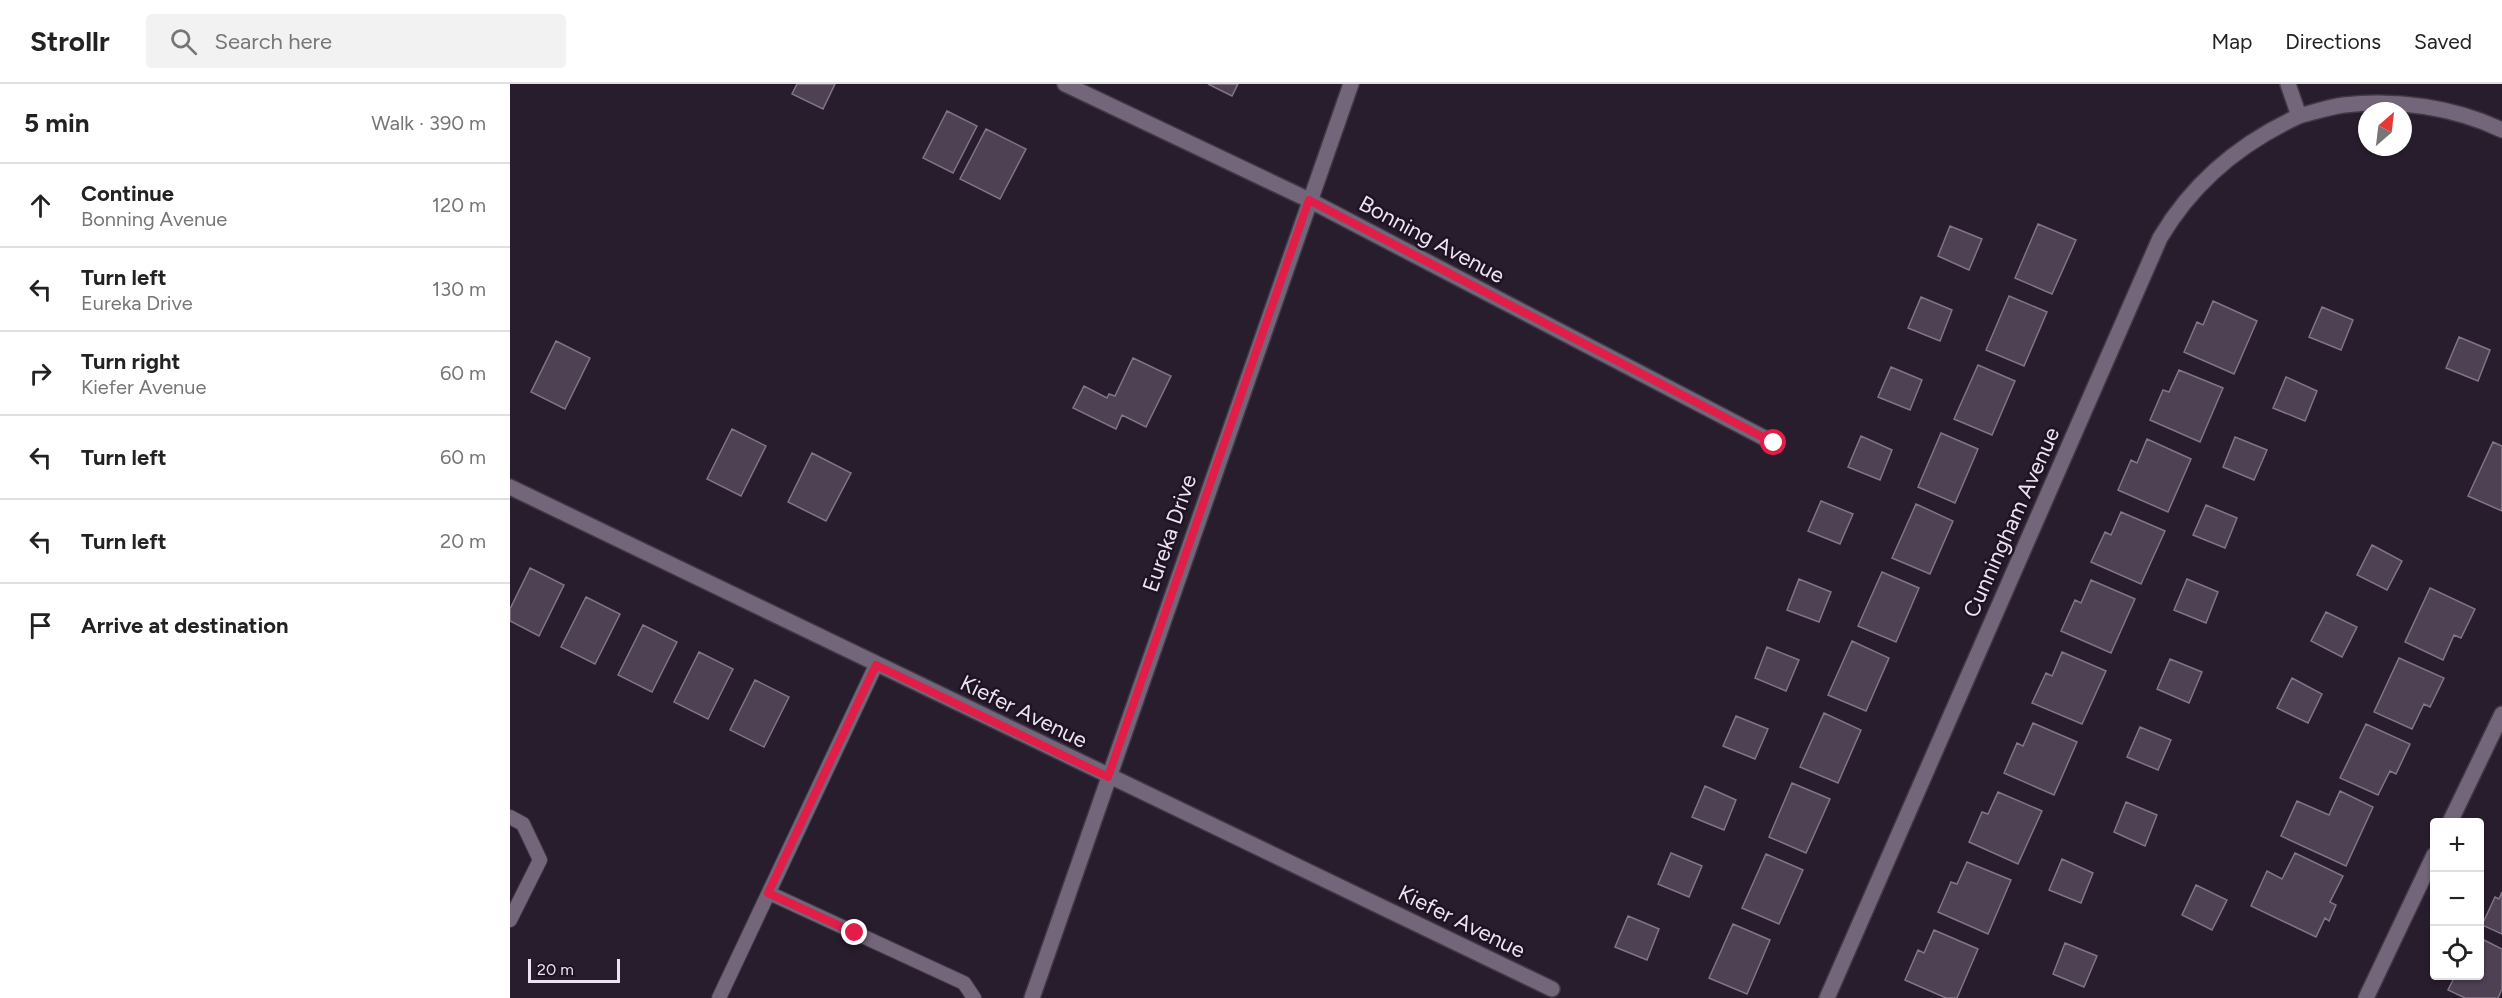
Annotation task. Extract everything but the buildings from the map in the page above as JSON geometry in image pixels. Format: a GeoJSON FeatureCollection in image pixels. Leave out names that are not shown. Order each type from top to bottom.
{"type":"FeatureCollection","features":[{"type":"Feature","properties":{"kind":"street","name":"Bonning Avenue"},"geometry":{"type":"LineString","coordinates":[[1065,84],[1309,200],[1774,443]]}},
{"type":"Feature","properties":{"kind":"street","name":"Eureka Drive"},"geometry":{"type":"LineString","coordinates":[[1032,998],[1351,84]]}},
{"type":"Feature","properties":{"kind":"street"},"geometry":{"type":"LineString","coordinates":[[2288,84],[2299,116]]}},
{"type":"Feature","properties":{"kind":"street","name":"Cunningham Avenue"},"geometry":{"type":"LineString","coordinates":[[1827,998],[2160,238],[2175,213],[2197,186],[2221,163],[2265,133],[2299,116],[2341,105],[2417,105],[2467,116],[2502,130]]}},
{"type":"Feature","properties":{"kind":"street","name":"Kiefer Avenue"},"geometry":{"type":"LineString","coordinates":[[510,487],[1552,989]]}},
{"type":"Feature","properties":{"kind":"street"},"geometry":{"type":"LineString","coordinates":[[2452,818],[2502,714]]}},
{"type":"Feature","properties":{"kind":"street"},"geometry":{"type":"LineString","coordinates":[[2367,998],[2430,864]]}},
{"type":"Feature","properties":{"kind":"lane"},"geometry":{"type":"LineString","coordinates":[[719,998],[876,665]]}},
{"type":"Feature","properties":{"kind":"lane"},"geometry":{"type":"LineString","coordinates":[[510,817],[523,824],[540,860],[510,920]]}},
{"type":"Feature","properties":{"kind":"lane"},"geometry":{"type":"LineString","coordinates":[[768,893],[964,983],[974,998]]}},
{"type":"Feature","properties":{"kind":"route"},"geometry":{"type":"LineString","coordinates":[[855,933],[768,893],[876,665],[1108,777],[1309,200],[1774,443]]}}]}
